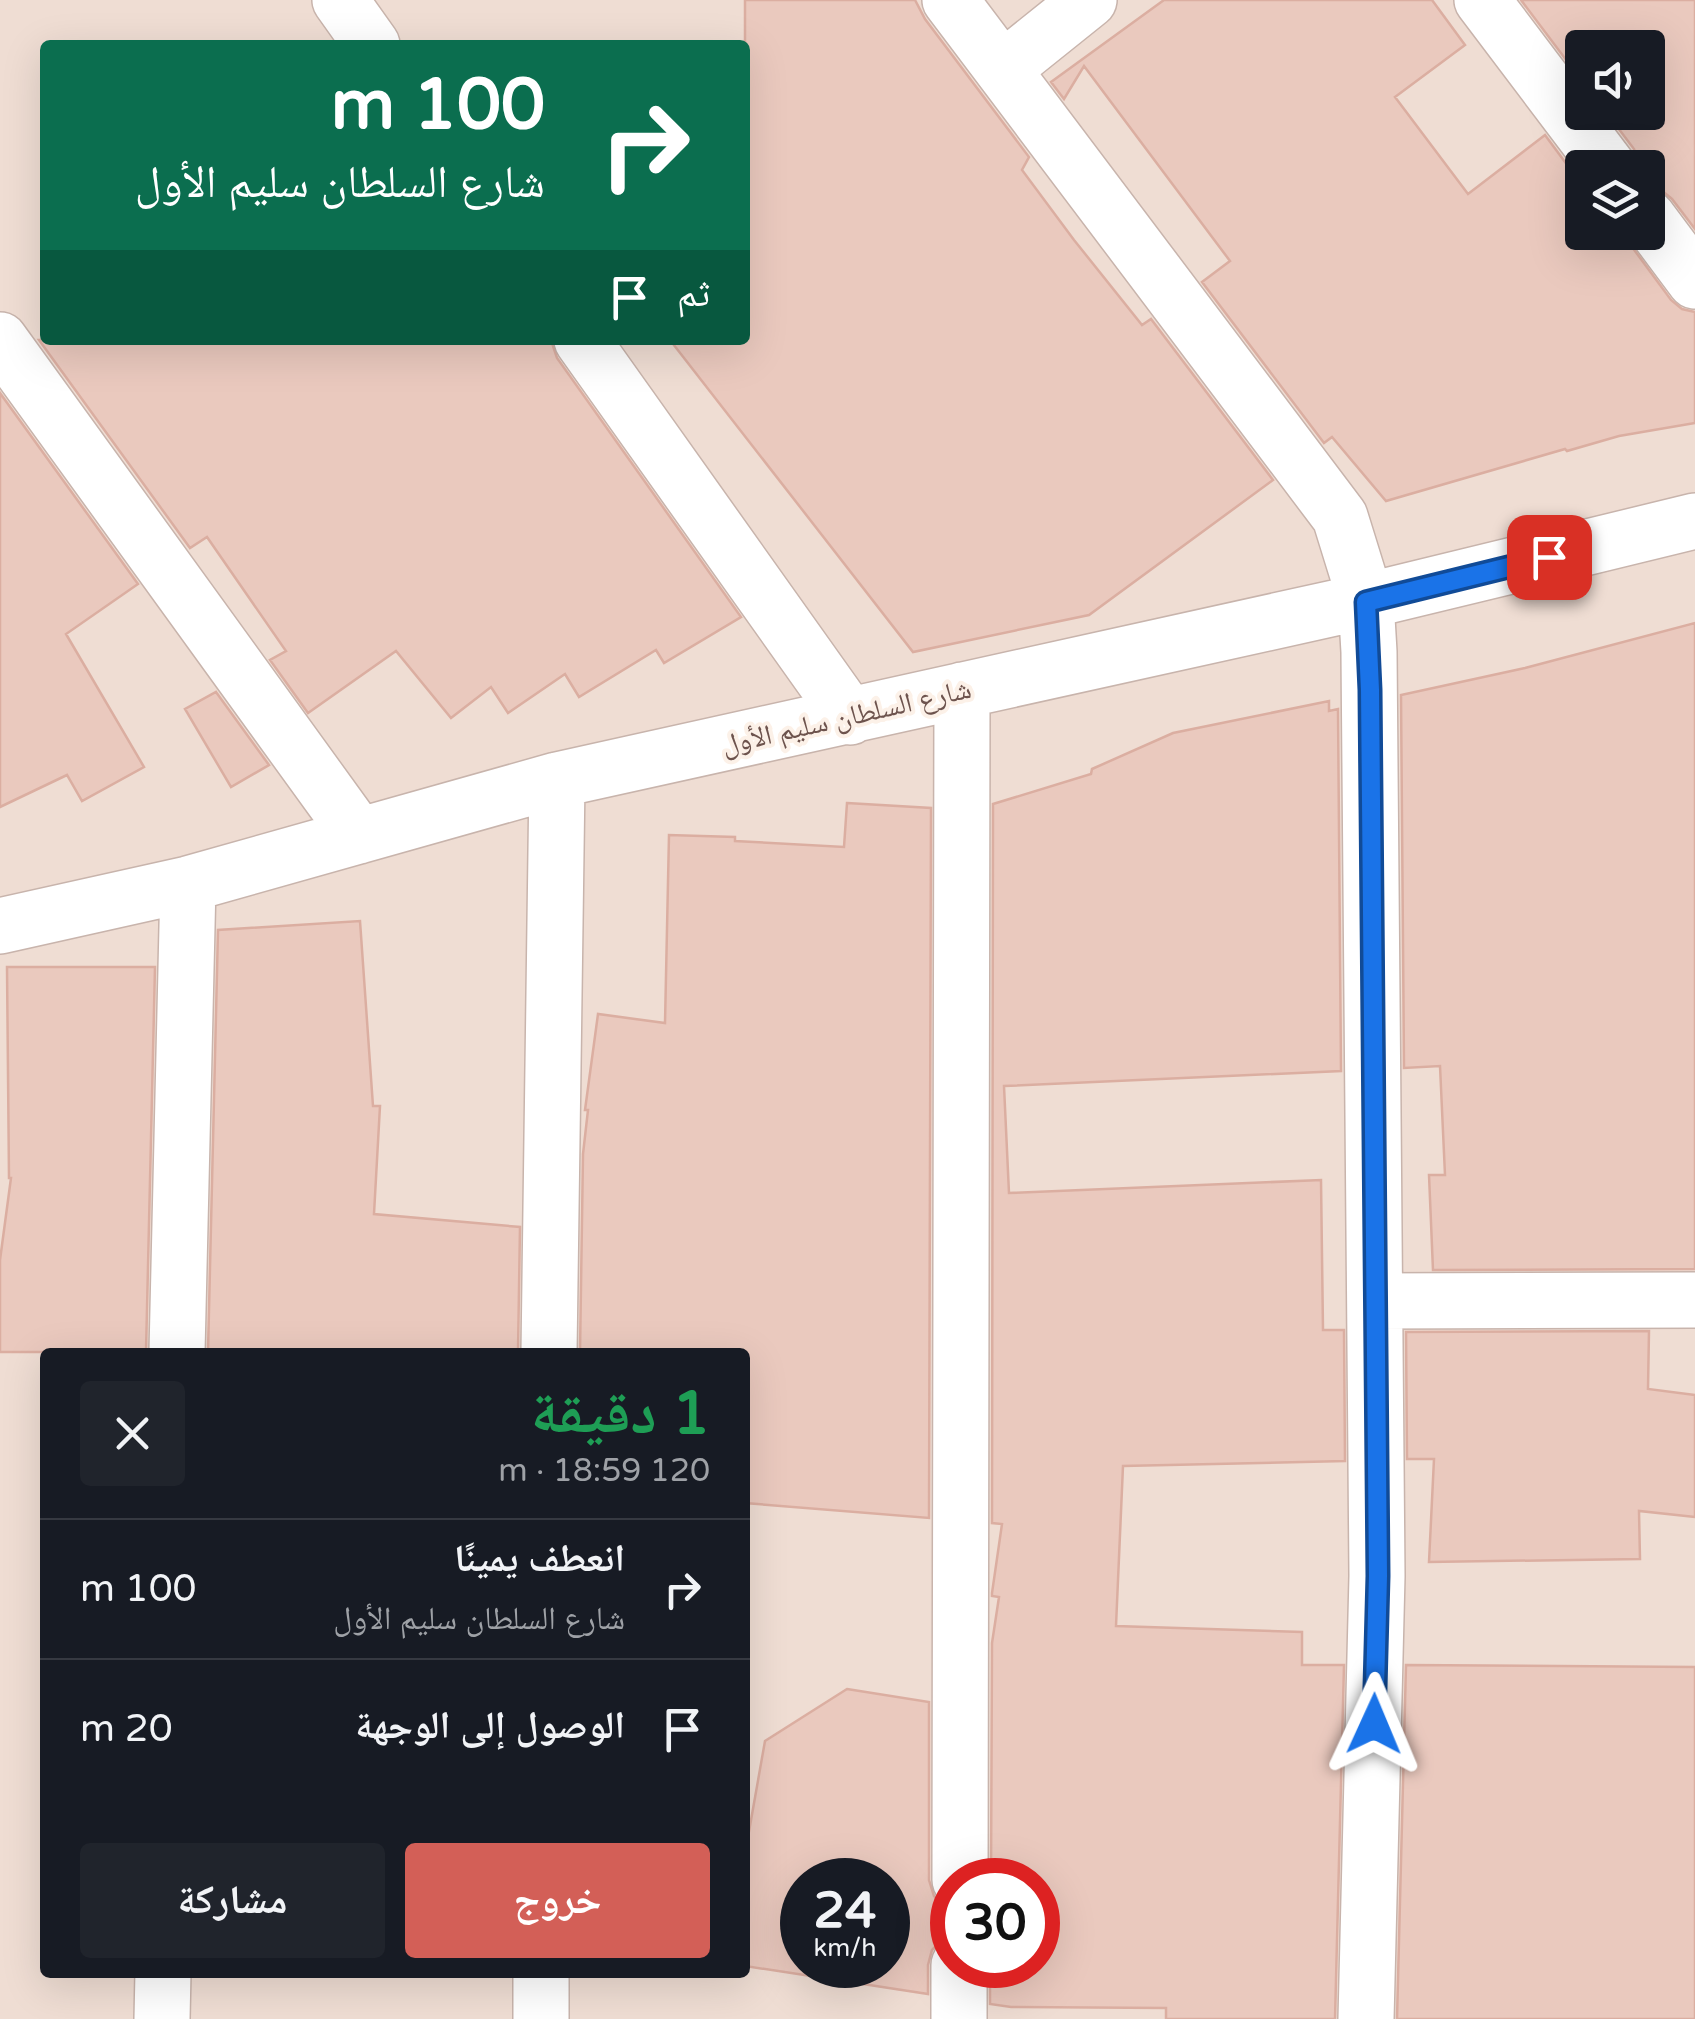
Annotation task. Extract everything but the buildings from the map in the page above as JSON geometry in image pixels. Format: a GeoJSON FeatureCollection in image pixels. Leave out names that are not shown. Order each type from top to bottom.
{"type":"FeatureCollection","features":[{"type":"Feature","properties":{"kind":"street"},"geometry":{"type":"LineString","coordinates":[[340,0],[368,40]]}},
{"type":"Feature","properties":{"kind":"street"},"geometry":{"type":"LineString","coordinates":[[950,0],[1340,518],[1366,602],[1378,1576],[1366,2019]]}},
{"type":"Feature","properties":{"kind":"street"},"geometry":{"type":"LineString","coordinates":[[1004,69],[1089,0]]}},
{"type":"Feature","properties":{"kind":"street"},"geometry":{"type":"LineString","coordinates":[[1482,0],[1595,150]]}},
{"type":"Feature","properties":{"kind":"street"},"geometry":{"type":"LineString","coordinates":[[1665,241],[1695,281]]}},
{"type":"Feature","properties":{"kind":"street"},"geometry":{"type":"LineString","coordinates":[[0,340],[359,836]]}},
{"type":"Feature","properties":{"kind":"street"},"geometry":{"type":"LineString","coordinates":[[586,345],[850,717]]}},
{"type":"Feature","properties":{"kind":"street","name":"شارع السلطان سليم الأول"},"geometry":{"type":"LineString","coordinates":[[0,926],[188,884],[556,780],[1366,602],[1695,522]]}},
{"type":"Feature","properties":{"kind":"street"},"geometry":{"type":"LineString","coordinates":[[960,1858],[962,690]]}},
{"type":"Feature","properties":{"kind":"street"},"geometry":{"type":"LineString","coordinates":[[549,1348],[556,780]]}},
{"type":"Feature","properties":{"kind":"street"},"geometry":{"type":"LineString","coordinates":[[178,1348],[188,884]]}},
{"type":"Feature","properties":{"kind":"street"},"geometry":{"type":"LineString","coordinates":[[1374,1301],[1695,1300]]}},
{"type":"Feature","properties":{"kind":"street"},"geometry":{"type":"LineString","coordinates":[[162,2019],[163,1978]]}},
{"type":"Feature","properties":{"kind":"street"},"geometry":{"type":"LineString","coordinates":[[541,1978],[541,2019]]}},
{"type":"Feature","properties":{"kind":"street"},"geometry":{"type":"LineString","coordinates":[[959,2019],[960,1988]]}},
{"type":"Feature","properties":{"kind":"shaded area"},"geometry":{"type":"Polygon","coordinates":[[[0,0],[1695,0],[1695,2019],[0,2019],[0,0]]]}},
{"type":"Feature","properties":{"kind":"route"},"geometry":{"type":"LineString","coordinates":[[1374,1724],[1378,1576],[1366,602],[1549,557]]}}]}
